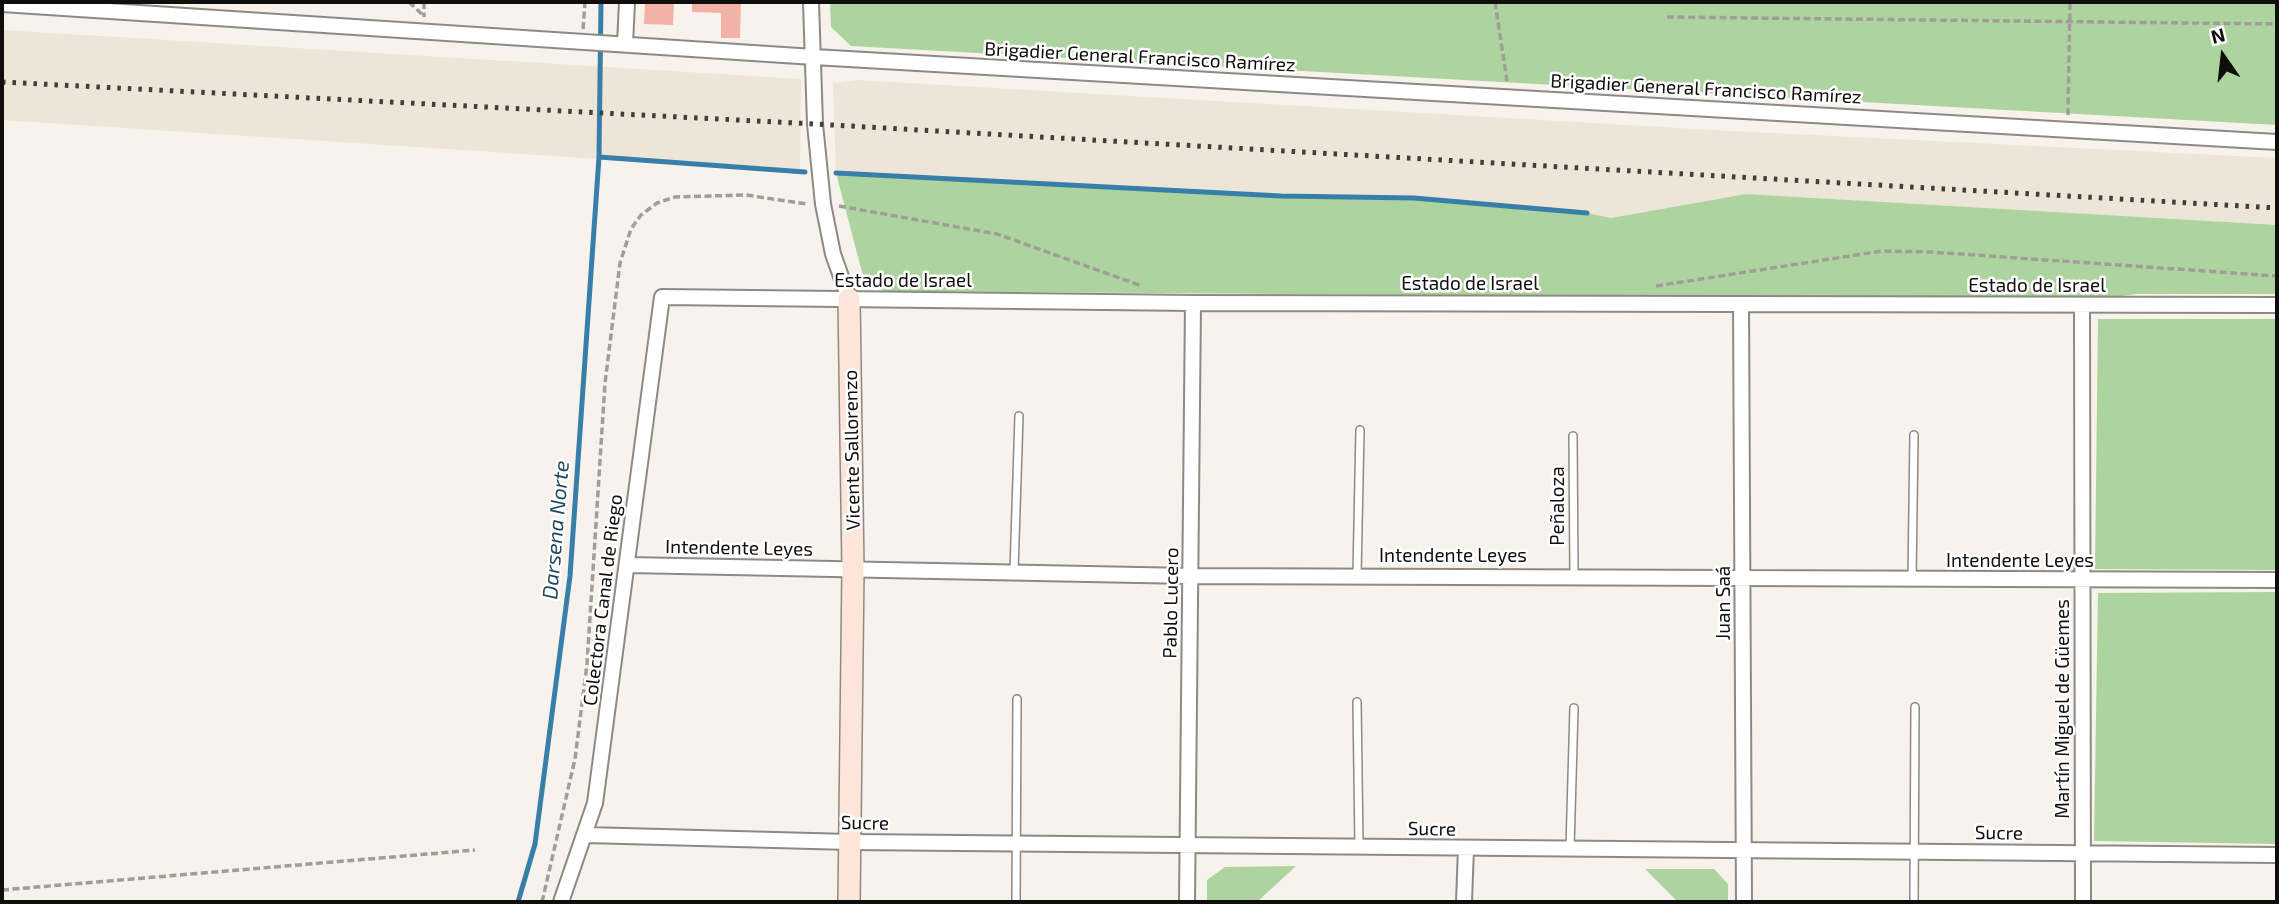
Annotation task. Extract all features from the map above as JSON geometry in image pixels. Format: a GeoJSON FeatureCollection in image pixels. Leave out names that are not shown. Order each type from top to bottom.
{"type":"FeatureCollection","features":[{"type":"Feature","properties":{"kind":"street"},"geometry":{"type":"LineString","coordinates":[[625,44],[626,2]]}},
{"type":"Feature","properties":{"kind":"street","name":"Vicente Sallorenzo"},"geometry":{"type":"LineString","coordinates":[[811,2],[815,124],[823,204],[833,254],[849,299],[853,569],[849,902]]}},
{"type":"Feature","properties":{"kind":"street","name":"Brigadier General Francisco Ramírez"},"geometry":{"type":"LineString","coordinates":[[2,4],[814,57],[2277,142]]}},
{"type":"Feature","properties":{"kind":"street","name":"Estado de Israel"},"geometry":{"type":"LineString","coordinates":[[662,297],[1193,303],[2277,305]]}},
{"type":"Feature","properties":{"kind":"street","name":"Colectora Canal de Riego"},"geometry":{"type":"LineString","coordinates":[[561,902],[596,803],[662,297]]}},
{"type":"Feature","properties":{"kind":"street","name":"Pablo Lucero"},"geometry":{"type":"LineString","coordinates":[[1187,902],[1193,303]]}},
{"type":"Feature","properties":{"kind":"street","name":"Juan Saá"},"geometry":{"type":"LineString","coordinates":[[1741,304],[1744,902]]}},
{"type":"Feature","properties":{"kind":"street","name":"Martín Miguel de Güemes"},"geometry":{"type":"LineString","coordinates":[[2082,306],[2083,902]]}},
{"type":"Feature","properties":{"kind":"street","name":"Intendente Leyes"},"geometry":{"type":"LineString","coordinates":[[628,565],[1190,576],[1357,574],[2083,581],[2277,580]]}},
{"type":"Feature","properties":{"kind":"street","name":"Sucre"},"geometry":{"type":"LineString","coordinates":[[586,835],[1015,844],[2277,855]]}},
{"type":"Feature","properties":{"kind":"street"},"geometry":{"type":"LineString","coordinates":[[1465,902],[1466,848]]}},
{"type":"Feature","properties":{"kind":"lane"},"geometry":{"type":"LineString","coordinates":[[1014,571],[1019,416]]}},
{"type":"Feature","properties":{"kind":"lane"},"geometry":{"type":"LineString","coordinates":[[1357,574],[1360,430]]}},
{"type":"Feature","properties":{"kind":"lane"},"geometry":{"type":"LineString","coordinates":[[1912,579],[1914,435]]}},
{"type":"Feature","properties":{"kind":"lane","name":"Peñaloza"},"geometry":{"type":"LineString","coordinates":[[1573,436],[1574,576]]}},
{"type":"Feature","properties":{"kind":"lane"},"geometry":{"type":"LineString","coordinates":[[1016,902],[1017,699]]}},
{"type":"Feature","properties":{"kind":"lane"},"geometry":{"type":"LineString","coordinates":[[1357,702],[1359,847]]}},
{"type":"Feature","properties":{"kind":"lane"},"geometry":{"type":"LineString","coordinates":[[1913,902],[1915,707]]}},
{"type":"Feature","properties":{"kind":"lane"},"geometry":{"type":"LineString","coordinates":[[1570,849],[1574,708]]}},
{"type":"Feature","properties":{"kind":"path"},"geometry":{"type":"LineString","coordinates":[[410,2],[424,16],[424,2]]}},
{"type":"Feature","properties":{"kind":"path"},"geometry":{"type":"LineString","coordinates":[[584,2],[594,42]]}},
{"type":"Feature","properties":{"kind":"path"},"geometry":{"type":"LineString","coordinates":[[1495,2],[1510,97]]}},
{"type":"Feature","properties":{"kind":"path"},"geometry":{"type":"LineString","coordinates":[[2068,129],[2070,2]]}},
{"type":"Feature","properties":{"kind":"path"},"geometry":{"type":"LineString","coordinates":[[1667,17],[2277,24]]}},
{"type":"Feature","properties":{"kind":"path"},"geometry":{"type":"LineString","coordinates":[[2,890],[475,850]]}},
{"type":"Feature","properties":{"kind":"shaded area"},"geometry":{"type":"Polygon","coordinates":[[[2,30],[801,79],[800,172],[2,120],[2,30]]]}},
{"type":"Feature","properties":{"kind":"shaded area"},"geometry":{"type":"Polygon","coordinates":[[[857,80],[1712,130],[2277,158],[2277,225],[1746,194],[1611,218],[1587,213],[1414,198],[1281,196],[836,173],[833,83],[857,80]]]}},
{"type":"Feature","properties":{"kind":"green space"},"geometry":{"type":"Polygon","coordinates":[[[830,2],[2277,2],[2277,125],[851,46],[831,27],[830,2]]]}},
{"type":"Feature","properties":{"kind":"green space"},"geometry":{"type":"Polygon","coordinates":[[[836,173],[1281,196],[1414,198],[1587,213],[1611,218],[1746,194],[2277,225],[2277,294],[2137,294],[2090,300],[884,291],[871,287],[862,272],[836,173]]]}},
{"type":"Feature","properties":{"kind":"green space"},"geometry":{"type":"Polygon","coordinates":[[[2098,319],[2277,319],[2277,570],[2095,569],[2098,319]]]}},
{"type":"Feature","properties":{"kind":"green space"},"geometry":{"type":"Polygon","coordinates":[[[2277,592],[2277,844],[2094,841],[2098,593],[2277,592]]]}},
{"type":"Feature","properties":{"kind":"green space"},"geometry":{"type":"Polygon","coordinates":[[[1296,866],[1257,902],[1207,902],[1207,880],[1225,867],[1296,866]]]}},
{"type":"Feature","properties":{"kind":"green space"},"geometry":{"type":"Polygon","coordinates":[[[1645,869],[1714,869],[1728,884],[1728,902],[1678,902],[1645,869]]]}},
{"type":"Feature","properties":{"kind":"building"},"geometry":{"type":"Polygon","coordinates":[[[645,2],[674,2],[673,25],[644,24],[645,2]]]}},
{"type":"Feature","properties":{"kind":"building"},"geometry":{"type":"Polygon","coordinates":[[[692,2],[741,2],[740,38],[721,38],[721,13],[692,12],[692,2]]]}},
{"type":"Feature","properties":{"kind":"waterway","name":"Darsena Norte"},"geometry":{"type":"LineString","coordinates":[[518,902],[535,844],[570,576],[599,157],[601,2]]}},
{"type":"Feature","properties":{"kind":"waterway"},"geometry":{"type":"LineString","coordinates":[[599,157],[805,172]]}},
{"type":"Feature","properties":{"kind":"waterway"},"geometry":{"type":"LineString","coordinates":[[836,173],[1281,196],[1414,198],[1587,213]]}},
{"type":"Feature","properties":{"kind":"railway"},"geometry":{"type":"LineString","coordinates":[[2,82],[815,124],[2277,208]]}}]}
